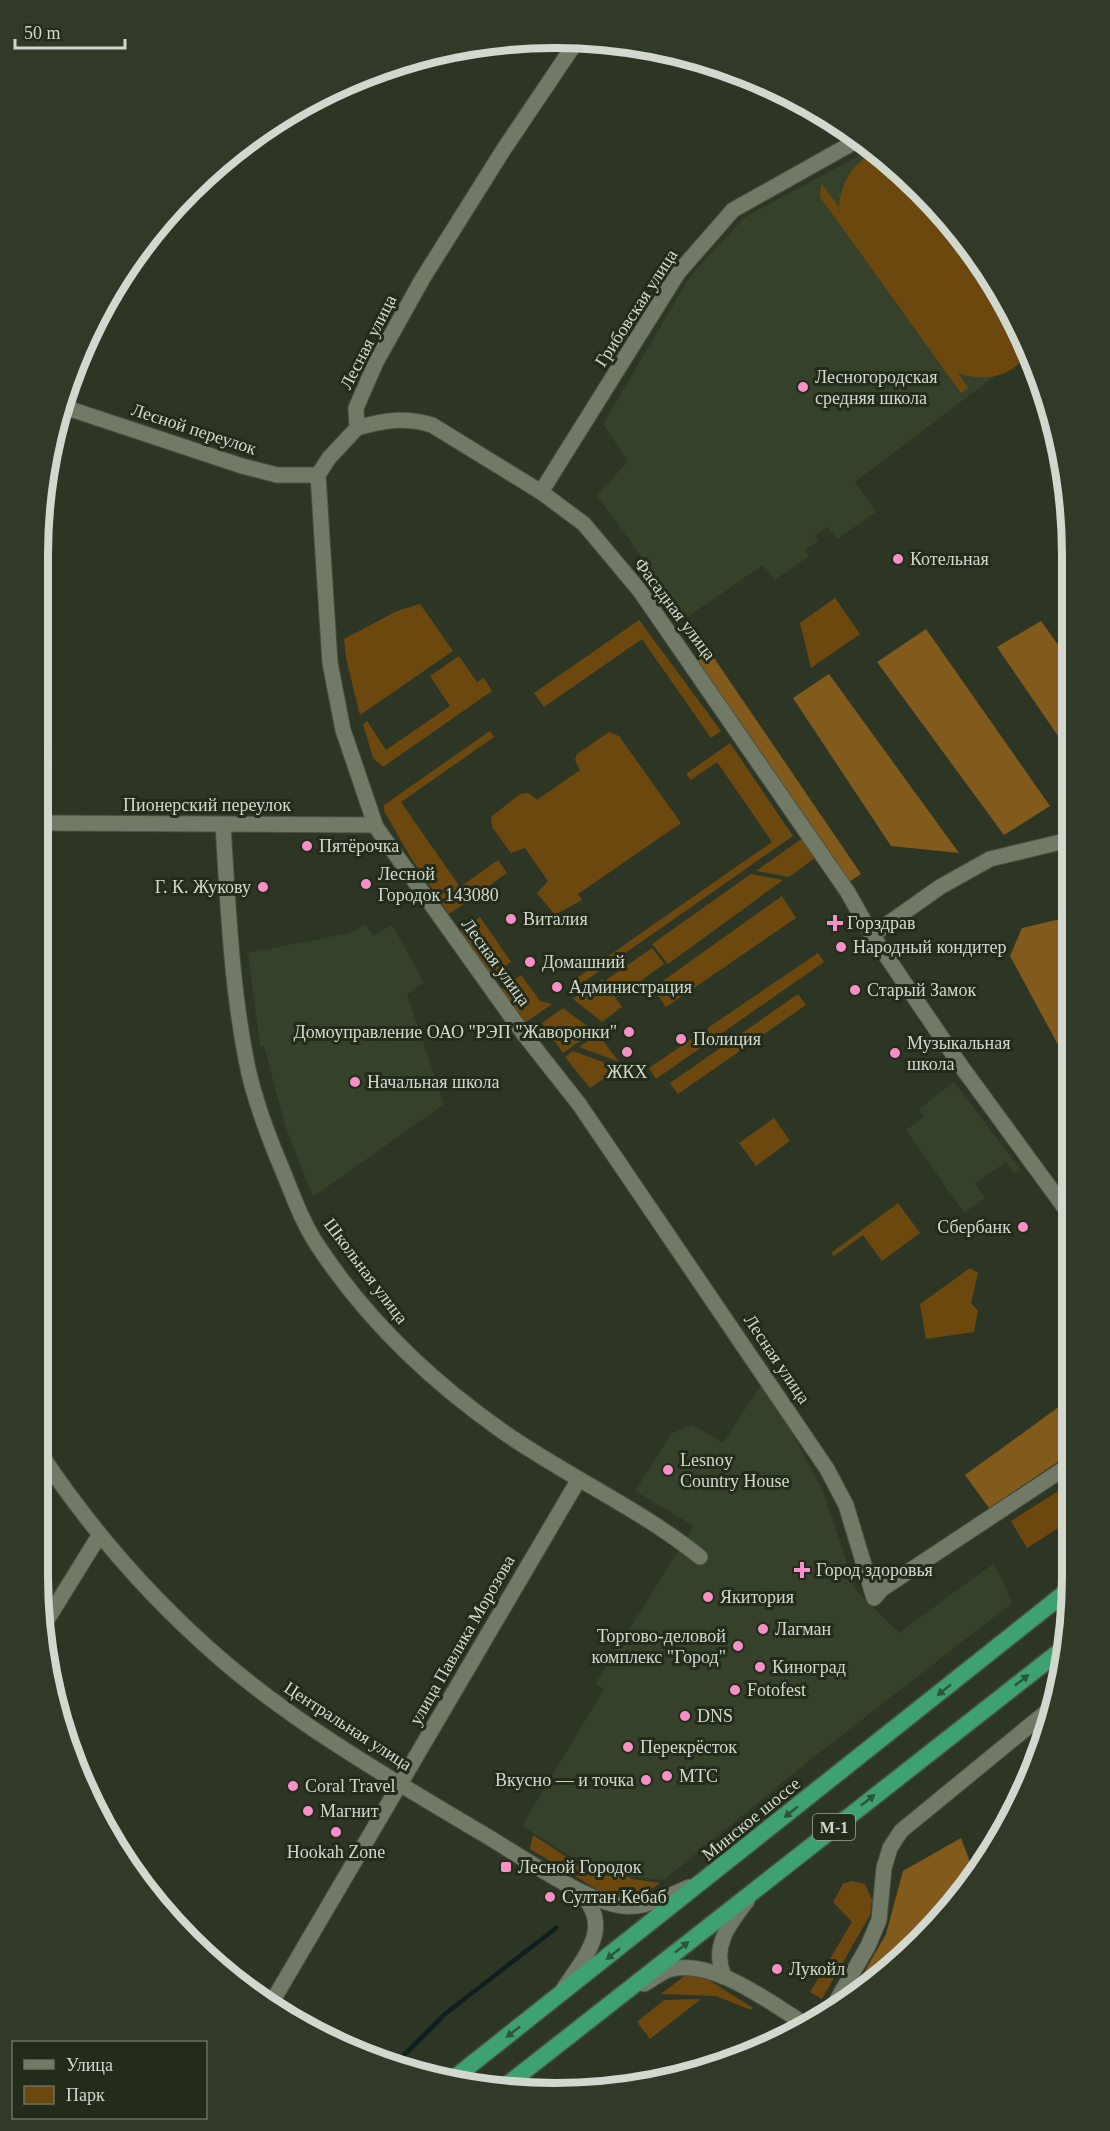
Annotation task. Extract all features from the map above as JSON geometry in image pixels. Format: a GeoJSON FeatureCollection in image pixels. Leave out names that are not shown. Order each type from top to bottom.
{"type":"FeatureCollection","features":[{"type":"Feature","properties":{"kind":"highway","name":"Минское шоссе"},"geometry":{"type":"LineString","coordinates":[[460,2074],[1061,1596]]}},
{"type":"Feature","properties":{"kind":"highway","name":"М-1"},"geometry":{"type":"LineString","coordinates":[[512,2081],[1056,1654]]}},
{"type":"Feature","properties":{"kind":"street","name":"Лесная улица"},"geometry":{"type":"LineString","coordinates":[[357,428],[356,408],[376,362],[423,278],[504,149],[572,49]]}},
{"type":"Feature","properties":{"kind":"street","name":"Грибовская улица"},"geometry":{"type":"LineString","coordinates":[[540,492],[678,273],[733,210],[851,144]]}},
{"type":"Feature","properties":{"kind":"street","name":"Лесной переулок"},"geometry":{"type":"LineString","coordinates":[[70,409],[242,466],[277,475],[318,475]]}},
{"type":"Feature","properties":{"kind":"street","name":"Фасадная улица"},"geometry":{"type":"LineString","coordinates":[[357,428],[384,420],[412,419],[432,425],[540,492],[584,524],[640,591],[847,891],[872,935],[961,1066],[1062,1204]]}},
{"type":"Feature","properties":{"kind":"street"},"geometry":{"type":"LineString","coordinates":[[318,475],[329,458],[357,428]]}},
{"type":"Feature","properties":{"kind":"street","name":"Лесная улица"},"geometry":{"type":"LineString","coordinates":[[318,475],[330,663],[343,730],[375,825],[523,1033],[585,1114],[827,1469],[846,1505],[874,1598],[882,1589],[1062,1470]]}},
{"type":"Feature","properties":{"kind":"street","name":"Пионерский переулок"},"geometry":{"type":"LineString","coordinates":[[48,823],[375,825]]}},
{"type":"Feature","properties":{"kind":"street","name":"Школьная улица"},"geometry":{"type":"LineString","coordinates":[[223,825],[234,970],[248,1068],[273,1147],[313,1237],[365,1308],[418,1364],[454,1396],[502,1431],[700,1557]]}},
{"type":"Feature","properties":{"kind":"street"},"geometry":{"type":"LineString","coordinates":[[872,935],[940,887],[990,859],[1062,842]]}},
{"type":"Feature","properties":{"kind":"street","name":"Центральная улица"},"geometry":{"type":"LineString","coordinates":[[48,1464],[99,1536],[154,1597],[223,1661],[269,1697],[399,1783],[574,1888],[616,1905],[641,1906],[708,1878]]}},
{"type":"Feature","properties":{"kind":"street","name":"улица Павлика Морозова"},"geometry":{"type":"LineString","coordinates":[[274,1999],[579,1479]]}},
{"type":"Feature","properties":{"kind":"street"},"geometry":{"type":"LineString","coordinates":[[50,1616],[99,1536]]}},
{"type":"Feature","properties":{"kind":"street"},"geometry":{"type":"LineString","coordinates":[[838,1997],[868,1946],[879,1920],[884,1868],[890,1848],[901,1831],[1042,1715]]}},
{"type":"Feature","properties":{"kind":"street"},"geometry":{"type":"LineString","coordinates":[[724,1976],[719,1965],[718,1953],[723,1934],[760,1884]]}},
{"type":"Feature","properties":{"kind":"street"},"geometry":{"type":"LineString","coordinates":[[559,1996],[586,1956],[597,1932],[595,1914],[585,1897],[574,1888]]}},
{"type":"Feature","properties":{"kind":"street"},"geometry":{"type":"LineString","coordinates":[[603,2009],[668,1971],[689,1967],[724,1976],[798,2020]]}},
{"type":"Feature","properties":{"kind":"shaded area","name":"Лесногородская средняя школа"},"geometry":{"type":"Polygon","coordinates":[[[864,153],[914,196],[957,246],[977,273],[994,302],[1021,356],[855,482],[876,512],[837,539],[828,527],[815,535],[818,541],[804,550],[809,556],[775,580],[763,565],[686,618],[597,496],[628,461],[603,424],[691,275],[744,218],[864,153]]]}},
{"type":"Feature","properties":{"kind":"shaded area"},"geometry":{"type":"Polygon","coordinates":[[[1041,621],[1062,650],[1062,742],[997,647],[1041,621]]]}},
{"type":"Feature","properties":{"kind":"shaded area"},"geometry":{"type":"Polygon","coordinates":[[[926,629],[1050,806],[1004,835],[877,662],[926,629]]]}},
{"type":"Feature","properties":{"kind":"shaded area"},"geometry":{"type":"Polygon","coordinates":[[[710,652],[861,874],[849,882],[697,660],[710,652]]]}},
{"type":"Feature","properties":{"kind":"shaded area"},"geometry":{"type":"Polygon","coordinates":[[[829,674],[959,853],[891,846],[793,698],[829,674]]]}},
{"type":"Feature","properties":{"kind":"shaded area"},"geometry":{"type":"Polygon","coordinates":[[[1062,919],[1062,1052],[1010,956],[1022,928],[1062,919]]]}},
{"type":"Feature","properties":{"kind":"shaded area","name":"Начальная школа"},"geometry":{"type":"Polygon","coordinates":[[[366,925],[373,936],[392,925],[424,982],[407,995],[444,1104],[313,1197],[285,1125],[264,1046],[260,1046],[248,953],[349,933],[366,925]]]}},
{"type":"Feature","properties":{"kind":"shaded area"},"geometry":{"type":"Polygon","coordinates":[[[954,1082],[1021,1170],[1014,1173],[1006,1162],[975,1183],[985,1198],[964,1213],[906,1130],[924,1117],[919,1109],[954,1082]]]}},
{"type":"Feature","properties":{"kind":"shaded area"},"geometry":{"type":"Polygon","coordinates":[[[761,1385],[784,1418],[822,1489],[856,1590],[899,1633],[994,1563],[1012,1603],[805,1764],[664,1880],[598,1874],[522,1826],[604,1689],[595,1684],[694,1526],[635,1491],[672,1433],[693,1425],[723,1443],[761,1385]]]}},
{"type":"Feature","properties":{"kind":"shaded area"},"geometry":{"type":"Polygon","coordinates":[[[1062,1405],[1062,1459],[989,1508],[965,1475],[1062,1405]]]}},
{"type":"Feature","properties":{"kind":"shaded area"},"geometry":{"type":"Polygon","coordinates":[[[961,1838],[971,1866],[914,1935],[859,1982],[886,1934],[903,1871],[961,1838]]]}},
{"type":"Feature","properties":{"kind":"green space"},"geometry":{"type":"Polygon","coordinates":[[[868,156],[914,196],[957,246],[977,273],[1010,331],[1023,360],[1016,366],[1007,372],[989,377],[958,373],[968,388],[961,393],[820,197],[821,183],[839,207],[842,190],[850,174],[868,156]]]}},
{"type":"Feature","properties":{"kind":"green space"},"geometry":{"type":"Polygon","coordinates":[[[835,598],[860,634],[811,668],[800,623],[835,598]]]}},
{"type":"Feature","properties":{"kind":"green space"},"geometry":{"type":"Polygon","coordinates":[[[420,604],[453,651],[360,715],[346,658],[344,639],[397,611],[420,604]]]}},
{"type":"Feature","properties":{"kind":"green space"},"geometry":{"type":"Polygon","coordinates":[[[639,620],[721,731],[711,738],[642,639],[544,707],[534,693],[639,620]]]}},
{"type":"Feature","properties":{"kind":"green space"},"geometry":{"type":"Polygon","coordinates":[[[459,656],[477,682],[484,678],[492,691],[383,767],[373,758],[363,724],[367,721],[386,750],[450,706],[430,676],[459,656]]]}},
{"type":"Feature","properties":{"kind":"green space"},"geometry":{"type":"Polygon","coordinates":[[[490,731],[494,737],[401,802],[460,887],[498,860],[507,873],[449,914],[411,858],[384,811],[384,805],[490,731]]]}},
{"type":"Feature","properties":{"kind":"green space"},"geometry":{"type":"Polygon","coordinates":[[[609,732],[619,736],[681,823],[578,894],[582,900],[555,915],[537,893],[548,881],[525,848],[511,853],[492,827],[491,817],[520,794],[529,793],[537,800],[580,770],[575,760],[577,754],[609,732]]]}},
{"type":"Feature","properties":{"kind":"green space"},"geometry":{"type":"Polygon","coordinates":[[[730,743],[793,836],[575,988],[571,982],[772,842],[717,762],[691,780],[686,774],[730,743]]]}},
{"type":"Feature","properties":{"kind":"green space"},"geometry":{"type":"Polygon","coordinates":[[[807,835],[819,855],[789,877],[756,871],[807,835]]]}},
{"type":"Feature","properties":{"kind":"green space"},"geometry":{"type":"Polygon","coordinates":[[[751,874],[783,880],[668,964],[652,944],[751,874]]]}},
{"type":"Feature","properties":{"kind":"green space"},"geometry":{"type":"Polygon","coordinates":[[[782,896],[796,918],[666,1007],[653,988],[782,896]]]}},
{"type":"Feature","properties":{"kind":"green space"},"geometry":{"type":"Polygon","coordinates":[[[480,917],[511,962],[491,976],[459,932],[480,917]]]}},
{"type":"Feature","properties":{"kind":"green space"},"geometry":{"type":"Polygon","coordinates":[[[652,948],[664,964],[618,997],[606,980],[652,948]]]}},
{"type":"Feature","properties":{"kind":"green space"},"geometry":{"type":"Polygon","coordinates":[[[818,953],[824,962],[656,1079],[649,1068],[818,953]]]}},
{"type":"Feature","properties":{"kind":"green space"},"geometry":{"type":"Polygon","coordinates":[[[521,975],[540,1001],[552,1004],[525,1023],[500,990],[521,975]]]}},
{"type":"Feature","properties":{"kind":"green space"},"geometry":{"type":"Polygon","coordinates":[[[602,979],[622,1007],[602,1022],[573,999],[602,979]]]}},
{"type":"Feature","properties":{"kind":"green space"},"geometry":{"type":"Polygon","coordinates":[[[798,994],[806,1005],[678,1094],[670,1083],[798,994]]]}},
{"type":"Feature","properties":{"kind":"green space"},"geometry":{"type":"Polygon","coordinates":[[[563,1008],[594,1031],[563,1053],[542,1023],[563,1008]]]}},
{"type":"Feature","properties":{"kind":"green space"},"geometry":{"type":"Polygon","coordinates":[[[598,1034],[619,1062],[579,1047],[598,1034]]]}},
{"type":"Feature","properties":{"kind":"green space"},"geometry":{"type":"Polygon","coordinates":[[[573,1051],[619,1068],[590,1088],[565,1057],[573,1051]]]}},
{"type":"Feature","properties":{"kind":"green space"},"geometry":{"type":"Polygon","coordinates":[[[774,1118],[790,1141],[756,1166],[739,1143],[774,1118]]]}},
{"type":"Feature","properties":{"kind":"green space"},"geometry":{"type":"Polygon","coordinates":[[[898,1203],[920,1233],[882,1261],[863,1235],[834,1256],[831,1253],[898,1203]]]}},
{"type":"Feature","properties":{"kind":"green space"},"geometry":{"type":"Polygon","coordinates":[[[970,1268],[978,1273],[971,1303],[978,1311],[974,1332],[926,1339],[920,1304],[970,1268]]]}},
{"type":"Feature","properties":{"kind":"green space"},"geometry":{"type":"Polygon","coordinates":[[[1062,1489],[1062,1526],[1027,1548],[1011,1521],[1062,1489]]]}},
{"type":"Feature","properties":{"kind":"green space"},"geometry":{"type":"Polygon","coordinates":[[[533,1835],[591,1873],[603,1877],[618,1871],[632,1879],[660,1883],[639,1898],[611,1898],[530,1849],[533,1835]]]}},
{"type":"Feature","properties":{"kind":"green space"},"geometry":{"type":"Polygon","coordinates":[[[852,1881],[865,1884],[872,1900],[870,1915],[822,1999],[810,1992],[852,1922],[833,1902],[843,1884],[852,1881]]]}},
{"type":"Feature","properties":{"kind":"green space"},"geometry":{"type":"Polygon","coordinates":[[[686,1975],[707,1979],[753,2008],[751,2010],[716,1996],[661,1994],[686,1975]]]}},
{"type":"Feature","properties":{"kind":"green space"},"geometry":{"type":"Polygon","coordinates":[[[701,1999],[650,2039],[637,2022],[664,2000],[701,1999]]]}},
{"type":"Feature","properties":{"kind":"waterway"},"geometry":{"type":"LineString","coordinates":[[400,2059],[445,2014],[556,1928]]}},
{"type":"Feature","properties":{"kind":"place","name":"Лесногородская средняя школа"},"geometry":{"type":"Point","coordinates":[803,387]}},
{"type":"Feature","properties":{"kind":"place","name":"Котельная"},"geometry":{"type":"Point","coordinates":[898,559]}},
{"type":"Feature","properties":{"kind":"place","name":"Пятёрочка"},"geometry":{"type":"Point","coordinates":[307,846]}},
{"type":"Feature","properties":{"kind":"place","name":"Лесной Городок 143080"},"geometry":{"type":"Point","coordinates":[366,884]}},
{"type":"Feature","properties":{"kind":"place","name":"Г. К. Жукову"},"geometry":{"type":"Point","coordinates":[263,887]}},
{"type":"Feature","properties":{"kind":"place","name":"Виталия"},"geometry":{"type":"Point","coordinates":[511,919]}},
{"type":"Feature","properties":{"kind":"place","name":"Горздрав"},"geometry":{"type":"Point","coordinates":[835,923]}},
{"type":"Feature","properties":{"kind":"place","name":"Народный кондитер"},"geometry":{"type":"Point","coordinates":[841,947]}},
{"type":"Feature","properties":{"kind":"place","name":"Домашний"},"geometry":{"type":"Point","coordinates":[530,962]}},
{"type":"Feature","properties":{"kind":"place","name":"Администрация"},"geometry":{"type":"Point","coordinates":[557,987]}},
{"type":"Feature","properties":{"kind":"place","name":"Старый Замок"},"geometry":{"type":"Point","coordinates":[855,990]}},
{"type":"Feature","properties":{"kind":"place","name":"Домоуправление ОАО \"РЭП \"Жаворонки\""},"geometry":{"type":"Point","coordinates":[629,1032]}},
{"type":"Feature","properties":{"kind":"place","name":"Полиция"},"geometry":{"type":"Point","coordinates":[681,1039]}},
{"type":"Feature","properties":{"kind":"place","name":"ЖКХ"},"geometry":{"type":"Point","coordinates":[627,1052]}},
{"type":"Feature","properties":{"kind":"place","name":"Музыкальная школа"},"geometry":{"type":"Point","coordinates":[895,1053]}},
{"type":"Feature","properties":{"kind":"place","name":"Начальная школа"},"geometry":{"type":"Point","coordinates":[355,1082]}},
{"type":"Feature","properties":{"kind":"place","name":"Сбербанк"},"geometry":{"type":"Point","coordinates":[1023,1227]}},
{"type":"Feature","properties":{"kind":"place","name":"Lesnoy Country House"},"geometry":{"type":"Point","coordinates":[668,1470]}},
{"type":"Feature","properties":{"kind":"place","name":"Город здоровья"},"geometry":{"type":"Point","coordinates":[802,1570]}},
{"type":"Feature","properties":{"kind":"place","name":"Якитория"},"geometry":{"type":"Point","coordinates":[708,1597]}},
{"type":"Feature","properties":{"kind":"place","name":"Лагман"},"geometry":{"type":"Point","coordinates":[763,1629]}},
{"type":"Feature","properties":{"kind":"place","name":"Торгово-деловой комплекс \"Город\""},"geometry":{"type":"Point","coordinates":[738,1646]}},
{"type":"Feature","properties":{"kind":"place","name":"Киноград"},"geometry":{"type":"Point","coordinates":[760,1667]}},
{"type":"Feature","properties":{"kind":"place","name":"Fotofest"},"geometry":{"type":"Point","coordinates":[735,1690]}},
{"type":"Feature","properties":{"kind":"place","name":"DNS"},"geometry":{"type":"Point","coordinates":[685,1716]}},
{"type":"Feature","properties":{"kind":"place","name":"Перекрёсток"},"geometry":{"type":"Point","coordinates":[628,1747]}},
{"type":"Feature","properties":{"kind":"place","name":"МТС"},"geometry":{"type":"Point","coordinates":[667,1776]}},
{"type":"Feature","properties":{"kind":"place","name":"Вкусно — и точка"},"geometry":{"type":"Point","coordinates":[646,1780]}},
{"type":"Feature","properties":{"kind":"place","name":"Coral Travel"},"geometry":{"type":"Point","coordinates":[293,1786]}},
{"type":"Feature","properties":{"kind":"place","name":"Магнит"},"geometry":{"type":"Point","coordinates":[308,1811]}},
{"type":"Feature","properties":{"kind":"place","name":"Hookah Zone"},"geometry":{"type":"Point","coordinates":[336,1832]}},
{"type":"Feature","properties":{"kind":"place","name":"Лесной Городок"},"geometry":{"type":"Point","coordinates":[506,1867]}},
{"type":"Feature","properties":{"kind":"place","name":"Султан Кебаб"},"geometry":{"type":"Point","coordinates":[550,1897]}},
{"type":"Feature","properties":{"kind":"place","name":"Лукойл"},"geometry":{"type":"Point","coordinates":[777,1969]}}]}
